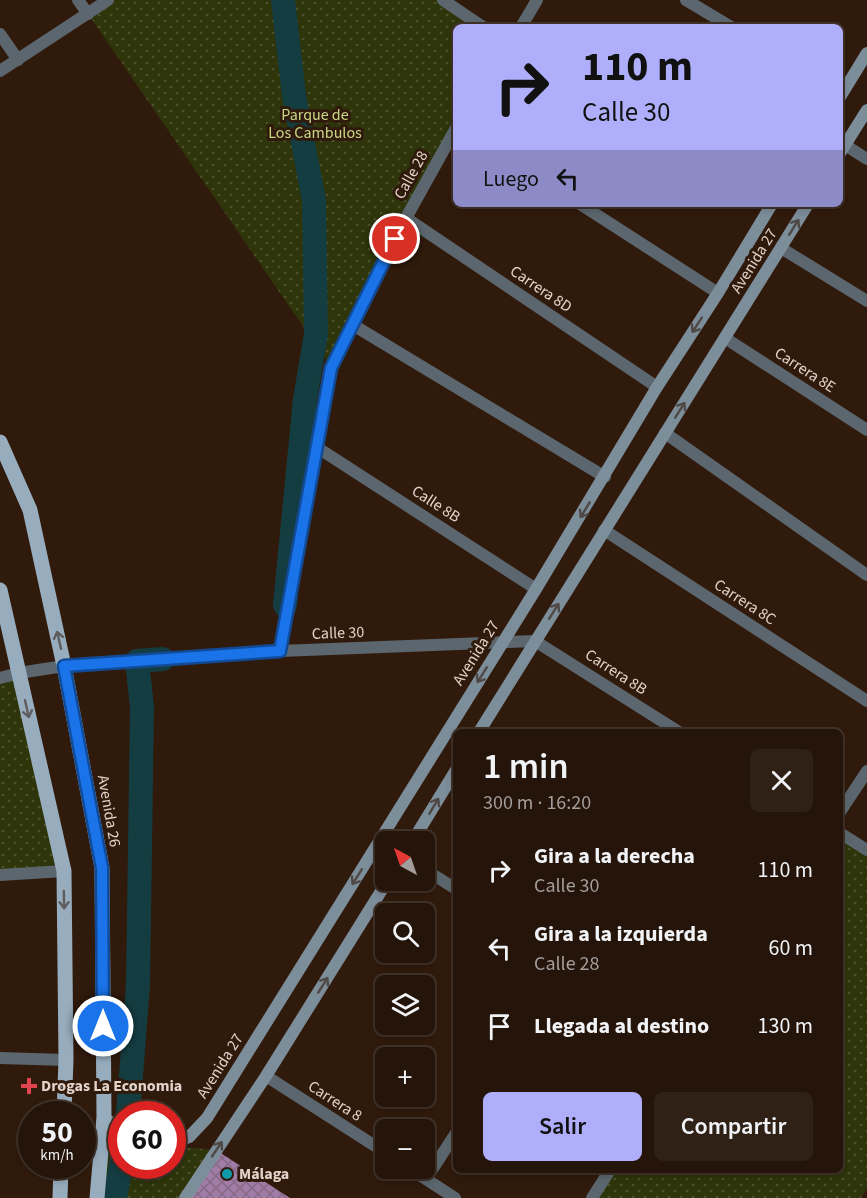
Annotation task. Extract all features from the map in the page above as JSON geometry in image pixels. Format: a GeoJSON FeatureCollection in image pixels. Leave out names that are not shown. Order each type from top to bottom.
{"type":"FeatureCollection","features":[{"type":"Feature","properties":{"kind":"main road"},"geometry":{"type":"LineString","coordinates":[[843,92],[867,53]]}},
{"type":"Feature","properties":{"kind":"main road"},"geometry":{"type":"LineString","coordinates":[[843,149],[867,110]]}},
{"type":"Feature","properties":{"kind":"main road","name":"Avenida 27"},"geometry":{"type":"LineString","coordinates":[[186,1138],[207,1118],[770,207]]}},
{"type":"Feature","properties":{"kind":"main road","name":"Avenida 27"},"geometry":{"type":"LineString","coordinates":[[481,729],[806,207]]}},
{"type":"Feature","properties":{"kind":"main road","name":"Avenida 26"},"geometry":{"type":"LineString","coordinates":[[0,442],[30,510],[64,666],[102,868],[104,1117],[97,1198]]}},
{"type":"Feature","properties":{"kind":"main road"},"geometry":{"type":"LineString","coordinates":[[0,590],[64,871],[64,1101]]}},
{"type":"Feature","properties":{"kind":"main road"},"geometry":{"type":"LineString","coordinates":[[419,831],[453,775]]}},
{"type":"Feature","properties":{"kind":"main road"},"geometry":{"type":"LineString","coordinates":[[185,1198],[266,1076],[381,891]]}},
{"type":"Feature","properties":{"kind":"main road"},"geometry":{"type":"LineString","coordinates":[[104,1117],[108,1120]]}},
{"type":"Feature","properties":{"kind":"main road"},"geometry":{"type":"LineString","coordinates":[[60,1198],[61,1179]]}},
{"type":"Feature","properties":{"kind":"street"},"geometry":{"type":"LineString","coordinates":[[78,0],[88,14]]}},
{"type":"Feature","properties":{"kind":"street"},"geometry":{"type":"LineString","coordinates":[[0,71],[108,0]]}},
{"type":"Feature","properties":{"kind":"street"},"geometry":{"type":"LineString","coordinates":[[443,0],[479,24]]}},
{"type":"Feature","properties":{"kind":"street"},"geometry":{"type":"LineString","coordinates":[[523,24],[537,0]]}},
{"type":"Feature","properties":{"kind":"street"},"geometry":{"type":"LineString","coordinates":[[686,0],[726,24]]}},
{"type":"Feature","properties":{"kind":"street"},"geometry":{"type":"LineString","coordinates":[[0,34],[18,60]]}},
{"type":"Feature","properties":{"kind":"street","name":"Calle 28"},"geometry":{"type":"LineString","coordinates":[[280,651],[331,368],[406,218],[453,133]]}},
{"type":"Feature","properties":{"kind":"street"},"geometry":{"type":"LineString","coordinates":[[843,149],[867,159]]}},
{"type":"Feature","properties":{"kind":"street"},"geometry":{"type":"LineString","coordinates":[[585,207],[718,293]]}},
{"type":"Feature","properties":{"kind":"street","name":"Carrera 8D"},"geometry":{"type":"LineString","coordinates":[[406,218],[657,387]]}},
{"type":"Feature","properties":{"kind":"street"},"geometry":{"type":"LineString","coordinates":[[781,248],[867,301]]}},
{"type":"Feature","properties":{"kind":"street"},"geometry":{"type":"LineString","coordinates":[[353,326],[605,477]]}},
{"type":"Feature","properties":{"kind":"street","name":"Carrera 8E"},"geometry":{"type":"LineString","coordinates":[[725,338],[867,430]]}},
{"type":"Feature","properties":{"kind":"street"},"geometry":{"type":"LineString","coordinates":[[665,433],[867,575]]}},
{"type":"Feature","properties":{"kind":"street","name":"Calle 8B"},"geometry":{"type":"LineString","coordinates":[[318,448],[536,589]]}},
{"type":"Feature","properties":{"kind":"street","name":"Carrera 8C"},"geometry":{"type":"LineString","coordinates":[[604,530],[867,701]]}},
{"type":"Feature","properties":{"kind":"street","name":"Calle 30"},"geometry":{"type":"LineString","coordinates":[[0,678],[64,666],[280,651],[535,640]]}},
{"type":"Feature","properties":{"kind":"street","name":"Carrera 8B"},"geometry":{"type":"LineString","coordinates":[[535,640],[674,729]]}},
{"type":"Feature","properties":{"kind":"street"},"geometry":{"type":"LineString","coordinates":[[843,807],[867,771]]}},
{"type":"Feature","properties":{"kind":"street"},"geometry":{"type":"LineString","coordinates":[[843,835],[867,850]]}},
{"type":"Feature","properties":{"kind":"street"},"geometry":{"type":"LineString","coordinates":[[0,875],[64,871]]}},
{"type":"Feature","properties":{"kind":"street"},"geometry":{"type":"LineString","coordinates":[[435,876],[453,887]]}},
{"type":"Feature","properties":{"kind":"street"},"geometry":{"type":"LineString","coordinates":[[0,1058],[66,1060]]}},
{"type":"Feature","properties":{"kind":"street","name":"Carrera 8"},"geometry":{"type":"LineString","coordinates":[[266,1076],[375,1146]]}},
{"type":"Feature","properties":{"kind":"street"},"geometry":{"type":"LineString","coordinates":[[435,1165],[453,1138]]}},
{"type":"Feature","properties":{"kind":"street"},"geometry":{"type":"LineString","coordinates":[[592,1198],[608,1173]]}},
{"type":"Feature","properties":{"kind":"street"},"geometry":{"type":"LineString","coordinates":[[426,1179],[455,1198]]}},
{"type":"Feature","properties":{"kind":"green space","name":"Parque de Los Cambulos"},"geometry":{"type":"Polygon","coordinates":[[[109,0],[438,0],[474,24],[453,24],[453,134],[331,367],[88,14],[109,0]]]}},
{"type":"Feature","properties":{"kind":"green space"},"geometry":{"type":"Polygon","coordinates":[[[19,673],[64,871],[0,875],[0,678],[19,673]]]}},
{"type":"Feature","properties":{"kind":"green space"},"geometry":{"type":"Polygon","coordinates":[[[843,835],[867,850],[867,1188],[861,1198],[592,1198],[608,1173],[843,1173],[843,835]]]}},
{"type":"Feature","properties":{"kind":"green space"},"geometry":{"type":"Polygon","coordinates":[[[104,1117],[108,1121],[108,1179],[186,1179],[186,1147],[216,1150],[185,1198],[97,1198],[104,1117]]]}},
{"type":"Feature","properties":{"kind":"building","name":"Málaga"},"geometry":{"type":"Polygon","coordinates":[[[216,1150],[290,1198],[185,1198],[216,1150]]]}},
{"type":"Feature","properties":{"kind":"waterway"},"geometry":{"type":"LineString","coordinates":[[283,0],[294,95],[314,201],[316,334],[305,399],[285,605]]}},
{"type":"Feature","properties":{"kind":"waterway"},"geometry":{"type":"LineString","coordinates":[[129,1101],[138,985],[142,707],[137,661],[163,659]]}},
{"type":"Feature","properties":{"kind":"waterway"},"geometry":{"type":"LineString","coordinates":[[115,1198],[118,1179]]}},
{"type":"Feature","properties":{"kind":"place","name":"Drogas La Economia"},"geometry":{"type":"Point","coordinates":[29,1086]}},
{"type":"Feature","properties":{"kind":"place","name":"Málaga"},"geometry":{"type":"Point","coordinates":[227,1174]}},
{"type":"Feature","properties":{"kind":"route"},"geometry":{"type":"LineString","coordinates":[[103,1026],[102,868],[64,666],[280,651],[331,368],[395,239]]}}]}
